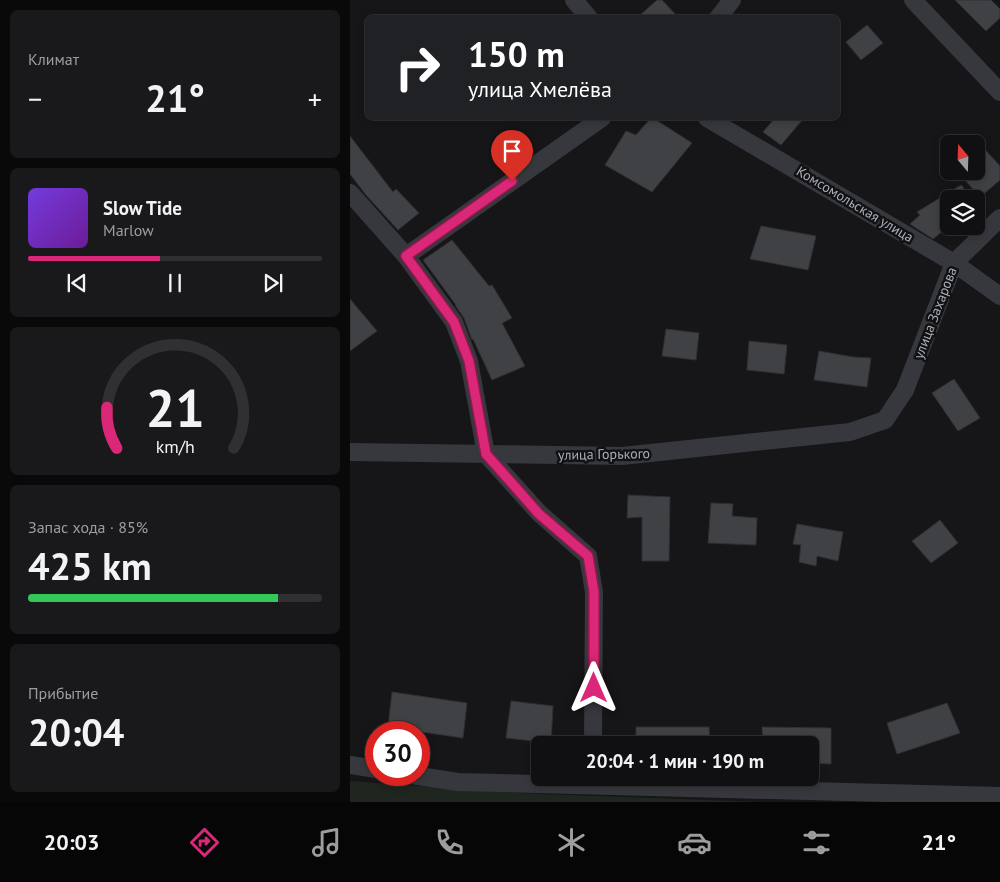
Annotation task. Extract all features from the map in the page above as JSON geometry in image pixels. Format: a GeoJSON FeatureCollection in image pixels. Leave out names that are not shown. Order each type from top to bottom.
{"type":"FeatureCollection","features":[{"type":"Feature","properties":{"kind":"street"},"geometry":{"type":"LineString","coordinates":[[574,0],[586,15]]}},
{"type":"Feature","properties":{"kind":"street"},"geometry":{"type":"LineString","coordinates":[[720,15],[732,0]]}},
{"type":"Feature","properties":{"kind":"street"},"geometry":{"type":"LineString","coordinates":[[913,0],[1000,92]]}},
{"type":"Feature","properties":{"kind":"street"},"geometry":{"type":"LineString","coordinates":[[406,256],[599,120]]}},
{"type":"Feature","properties":{"kind":"street","name":"Комсомольская улица"},"geometry":{"type":"LineString","coordinates":[[710,120],[954,263],[1000,296]]}},
{"type":"Feature","properties":{"kind":"street"},"geometry":{"type":"LineString","coordinates":[[350,193],[406,256],[454,322],[469,361],[486,454],[539,514],[588,556],[594,592],[593,736]]}},
{"type":"Feature","properties":{"kind":"street","name":"улица Захарова"},"geometry":{"type":"LineString","coordinates":[[885,420],[905,390],[954,263],[1000,218]]}},
{"type":"Feature","properties":{"kind":"street","name":"улица Горького"},"geometry":{"type":"LineString","coordinates":[[350,452],[622,456],[850,432],[885,420]]}},
{"type":"Feature","properties":{"kind":"street"},"geometry":{"type":"LineString","coordinates":[[350,765],[365,767]]}},
{"type":"Feature","properties":{"kind":"street"},"geometry":{"type":"LineString","coordinates":[[430,778],[458,782],[531,782]]}},
{"type":"Feature","properties":{"kind":"street"},"geometry":{"type":"LineString","coordinates":[[702,786],[1000,796]]}},
{"type":"Feature","properties":{"kind":"shaded area"},"geometry":{"type":"Polygon","coordinates":[[[350,781],[365,782],[365,786],[420,786],[518,793],[761,802],[350,802],[350,781]]]}},
{"type":"Feature","properties":{"kind":"building"},"geometry":{"type":"Polygon","coordinates":[[[657,0],[662,0],[676,15],[640,15],[657,0]]]}},
{"type":"Feature","properties":{"kind":"building"},"geometry":{"type":"Polygon","coordinates":[[[955,0],[991,0],[1000,9],[1000,18],[986,31],[955,0]]]}},
{"type":"Feature","properties":{"kind":"building"},"geometry":{"type":"Polygon","coordinates":[[[867,25],[883,43],[861,60],[846,42],[867,25]]]}},
{"type":"Feature","properties":{"kind":"building"},"geometry":{"type":"Polygon","coordinates":[[[649,120],[656,120],[692,143],[652,192],[605,165],[626,131],[636,135],[649,120]]]}},
{"type":"Feature","properties":{"kind":"building"},"geometry":{"type":"Polygon","coordinates":[[[773,120],[802,120],[781,145],[763,132],[773,120]]]}},
{"type":"Feature","properties":{"kind":"building"},"geometry":{"type":"Polygon","coordinates":[[[350,136],[393,192],[396,189],[419,213],[398,230],[366,195],[350,174],[350,136]]]}},
{"type":"Feature","properties":{"kind":"building"},"geometry":{"type":"Polygon","coordinates":[[[985,150],[1000,166],[1000,180],[985,193],[985,190],[974,190],[965,180],[985,180],[985,150]]]}},
{"type":"Feature","properties":{"kind":"building"},"geometry":{"type":"Polygon","coordinates":[[[961,185],[964,188],[962,190],[953,190],[961,185]]]}},
{"type":"Feature","properties":{"kind":"building"},"geometry":{"type":"Polygon","coordinates":[[[940,198],[940,233],[933,239],[910,224],[920,215],[917,212],[940,198]]]}},
{"type":"Feature","properties":{"kind":"building"},"geometry":{"type":"Polygon","coordinates":[[[761,226],[816,236],[808,270],[750,259],[761,226]]]}},
{"type":"Feature","properties":{"kind":"building"},"geometry":{"type":"Polygon","coordinates":[[[452,240],[489,286],[492,285],[512,318],[502,323],[525,366],[492,380],[472,340],[464,318],[423,260],[452,240]]]}},
{"type":"Feature","properties":{"kind":"building"},"geometry":{"type":"Polygon","coordinates":[[[350,299],[377,331],[350,351],[350,299]]]}},
{"type":"Feature","properties":{"kind":"building"},"geometry":{"type":"Polygon","coordinates":[[[666,329],[699,333],[696,360],[662,356],[666,329]]]}},
{"type":"Feature","properties":{"kind":"building"},"geometry":{"type":"Polygon","coordinates":[[[749,341],[787,345],[784,374],[747,370],[749,341]]]}},
{"type":"Feature","properties":{"kind":"building"},"geometry":{"type":"Polygon","coordinates":[[[819,351],[871,358],[867,387],[814,380],[819,351]]]}},
{"type":"Feature","properties":{"kind":"building"},"geometry":{"type":"Polygon","coordinates":[[[954,379],[980,418],[958,431],[932,393],[954,379]]]}},
{"type":"Feature","properties":{"kind":"building"},"geometry":{"type":"Polygon","coordinates":[[[628,495],[670,497],[669,561],[642,561],[642,517],[627,518],[628,495]]]}},
{"type":"Feature","properties":{"kind":"building"},"geometry":{"type":"Polygon","coordinates":[[[711,503],[733,504],[732,516],[757,518],[756,545],[708,543],[711,503]]]}},
{"type":"Feature","properties":{"kind":"building"},"geometry":{"type":"Polygon","coordinates":[[[940,520],[958,543],[931,563],[912,541],[940,520]]]}},
{"type":"Feature","properties":{"kind":"building"},"geometry":{"type":"Polygon","coordinates":[[[797,524],[843,532],[838,561],[817,556],[816,566],[799,562],[801,545],[793,544],[797,524]]]}},
{"type":"Feature","properties":{"kind":"building"},"geometry":{"type":"Polygon","coordinates":[[[392,692],[467,703],[463,738],[430,733],[430,721],[389,721],[392,692]]]}},
{"type":"Feature","properties":{"kind":"building"},"geometry":{"type":"Polygon","coordinates":[[[511,701],[553,706],[551,736],[531,736],[531,741],[506,738],[511,701]]]}},
{"type":"Feature","properties":{"kind":"building"},"geometry":{"type":"Polygon","coordinates":[[[947,703],[960,733],[897,754],[887,723],[947,703]]]}},
{"type":"Feature","properties":{"kind":"building"},"geometry":{"type":"Polygon","coordinates":[[[636,727],[709,727],[710,736],[636,736],[636,727]]]}},
{"type":"Feature","properties":{"kind":"building"},"geometry":{"type":"Polygon","coordinates":[[[762,727],[831,728],[831,764],[819,763],[819,736],[762,736],[762,727]]]}},
{"type":"Feature","properties":{"kind":"route"},"geometry":{"type":"LineString","coordinates":[[512,181],[406,256],[454,322],[469,361],[486,454],[539,514],[588,556],[594,592],[594,688]]}}]}
